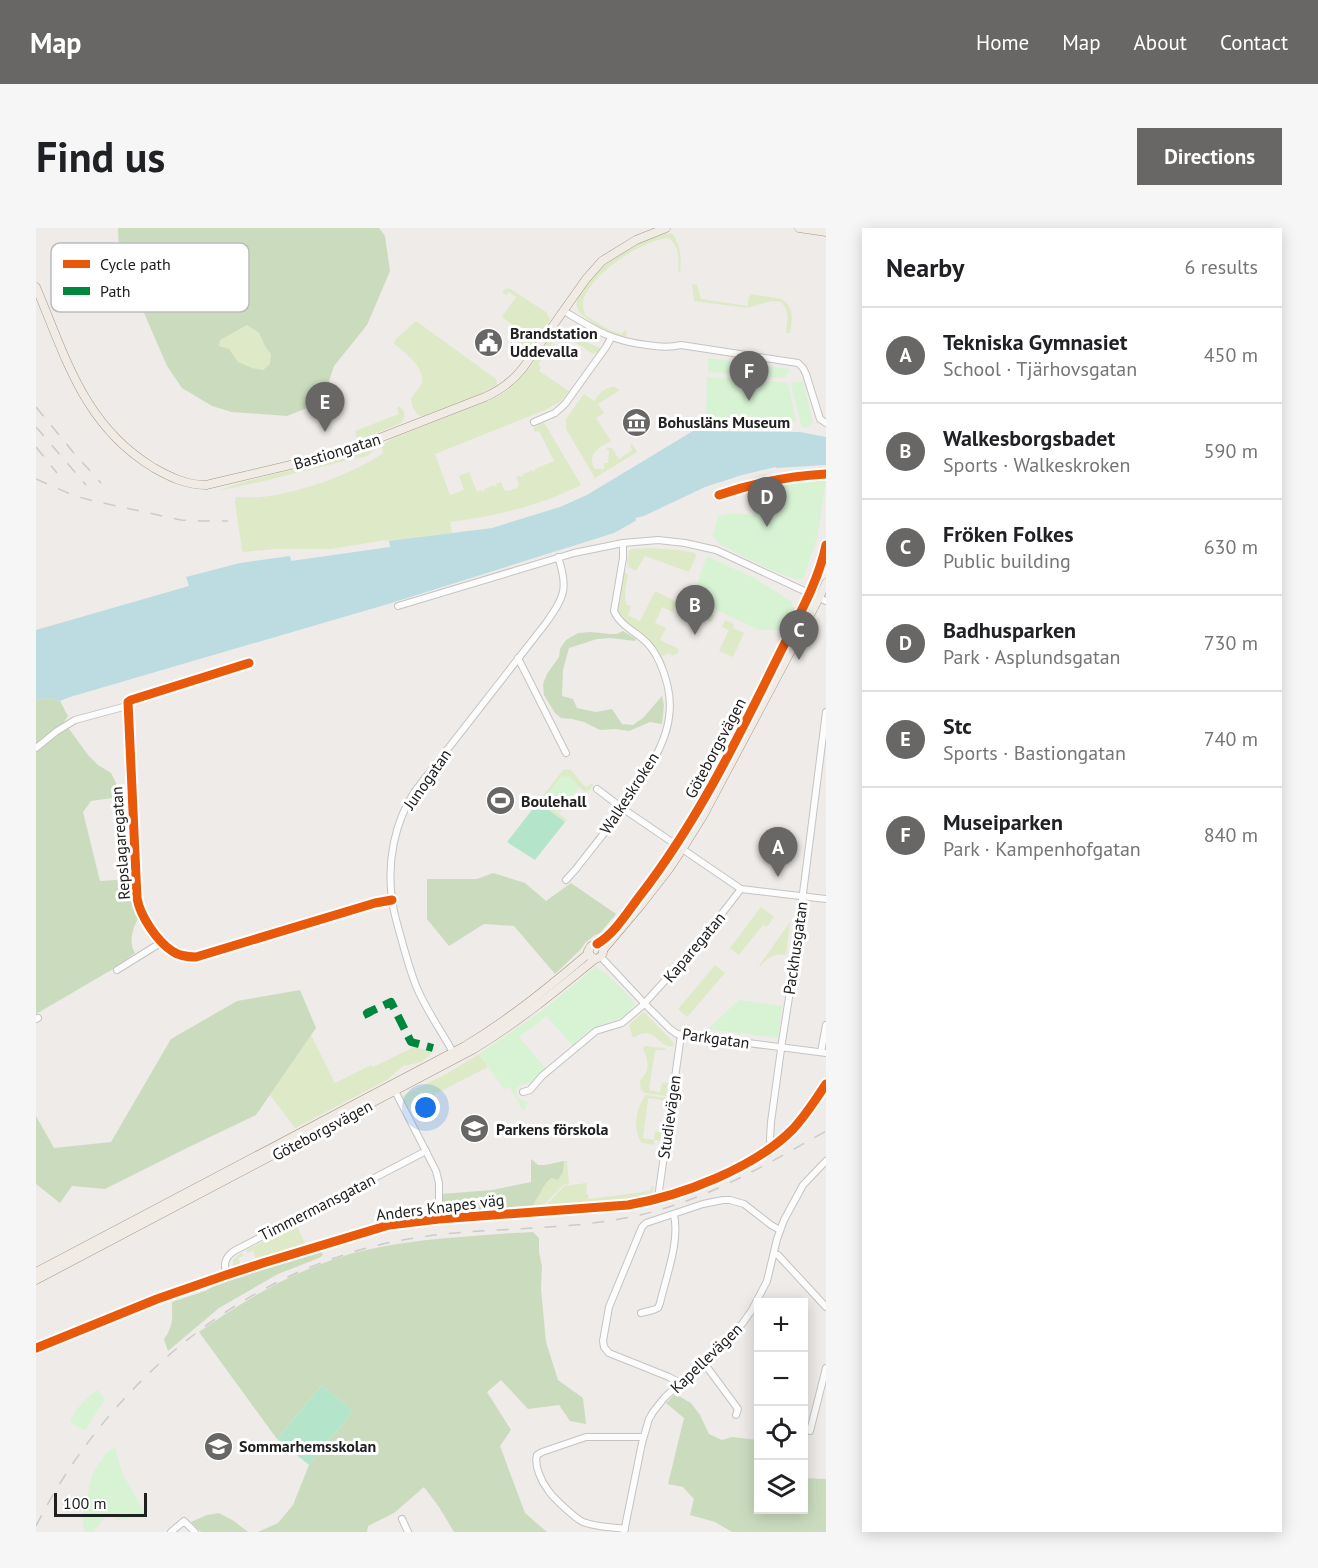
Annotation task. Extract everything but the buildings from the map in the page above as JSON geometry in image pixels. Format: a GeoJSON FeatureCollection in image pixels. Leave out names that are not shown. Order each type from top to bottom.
{"type":"FeatureCollection","features":[{"type":"Feature","properties":{"kind":"main road","name":"Bastiongatan"},"geometry":{"type":"LineString","coordinates":[[36,287],[78,385],[91,409],[103,424],[140,459],[175,479],[197,485],[217,483],[341,453],[492,394],[506,386],[518,375],[586,279],[602,261],[636,240],[666,228]]}},
{"type":"Feature","properties":{"kind":"main road"},"geometry":{"type":"LineString","coordinates":[[799,228],[826,232]]}},
{"type":"Feature","properties":{"kind":"main road","name":"Göteborgsvägen"},"geometry":{"type":"LineString","coordinates":[[680,847],[752,710],[809,594],[826,545]]}},
{"type":"Feature","properties":{"kind":"main road","name":"Göteborgsvägen"},"geometry":{"type":"LineString","coordinates":[[36,1272],[500,1033],[550,997],[597,953],[642,905],[703,816],[823,600],[826,583]]}},
{"type":"Feature","properties":{"kind":"main road","name":"Göteborgsvägen"},"geometry":{"type":"LineString","coordinates":[[36,1280],[395,1091],[455,1055]]}},
{"type":"Feature","properties":{"kind":"street"},"geometry":{"type":"LineString","coordinates":[[564,311],[610,338],[642,345],[669,347],[681,345],[798,363],[806,374],[820,419],[826,423]]}},
{"type":"Feature","properties":{"kind":"street"},"geometry":{"type":"LineString","coordinates":[[534,422],[555,412],[565,404],[610,338]]}},
{"type":"Feature","properties":{"kind":"street"},"geometry":{"type":"LineString","coordinates":[[398,606],[558,557],[590,549],[649,540],[667,540],[703,546],[741,561],[823,600]]}},
{"type":"Feature","properties":{"kind":"street","name":"Walkeskroken"},"geometry":{"type":"LineString","coordinates":[[566,880],[642,779],[666,731],[670,708],[666,681],[658,660],[644,639],[618,619],[615,611],[623,543]]}},
{"type":"Feature","properties":{"kind":"street","name":"Junogatan"},"geometry":{"type":"LineString","coordinates":[[455,1055],[411,974],[392,900],[391,868],[394,841],[404,810],[415,791],[560,602],[564,577],[558,557]]}},
{"type":"Feature","properties":{"kind":"street"},"geometry":{"type":"LineString","coordinates":[[518,658],[566,753]]}},
{"type":"Feature","properties":{"kind":"street"},"geometry":{"type":"LineString","coordinates":[[36,748],[75,720],[127,706],[130,700],[249,663]]}},
{"type":"Feature","properties":{"kind":"street","name":"Repslagaregatan"},"geometry":{"type":"LineString","coordinates":[[127,706],[137,898],[143,916],[171,951],[192,957],[200,956],[375,903],[392,900]]}},
{"type":"Feature","properties":{"kind":"street","name":"Packhusgatan"},"geometry":{"type":"LineString","coordinates":[[771,1148],[770,1139],[781,1047],[793,972],[826,712]]}},
{"type":"Feature","properties":{"kind":"street"},"geometry":{"type":"LineString","coordinates":[[597,789],[741,889],[826,899]]}},
{"type":"Feature","properties":{"kind":"street","name":"Kaparegatan"},"geometry":{"type":"LineString","coordinates":[[523,1092],[530,1090],[542,1076],[596,1031],[622,1023],[645,1004],[697,946],[741,889]]}},
{"type":"Feature","properties":{"kind":"street"},"geometry":{"type":"LineString","coordinates":[[117,970],[162,942]]}},
{"type":"Feature","properties":{"kind":"street","name":"Parkgatan"},"geometry":{"type":"LineString","coordinates":[[597,953],[670,1029],[681,1035],[824,1053]]}},
{"type":"Feature","properties":{"kind":"street"},"geometry":{"type":"LineString","coordinates":[[824,1053],[826,1025]]}},
{"type":"Feature","properties":{"kind":"street","name":"Studievägen"},"geometry":{"type":"LineString","coordinates":[[658,1198],[681,1035]]}},
{"type":"Feature","properties":{"kind":"street","name":"Anders Knapes väg"},"geometry":{"type":"LineString","coordinates":[[36,1348],[157,1299],[226,1275],[389,1226],[614,1206],[689,1190],[746,1164],[771,1148],[792,1130],[826,1084]]}},
{"type":"Feature","properties":{"kind":"street"},"geometry":{"type":"LineString","coordinates":[[395,1091],[436,1171],[439,1183],[439,1220]]}},
{"type":"Feature","properties":{"kind":"street","name":"Timmermansgatan"},"geometry":{"type":"LineString","coordinates":[[226,1275],[225,1262],[234,1251],[426,1151]]}},
{"type":"Feature","properties":{"kind":"street","name":"Kapellevägen"},"geometry":{"type":"LineString","coordinates":[[624,1530],[643,1437],[653,1412],[680,1383],[730,1337],[752,1310],[767,1281],[780,1230],[803,1185],[826,1161]]}},
{"type":"Feature","properties":{"kind":"street"},"geometry":{"type":"LineString","coordinates":[[680,1383],[609,1353],[604,1347],[609,1307],[642,1227],[646,1223],[703,1204],[730,1200],[744,1204],[780,1230]]}},
{"type":"Feature","properties":{"kind":"street"},"geometry":{"type":"LineString","coordinates":[[641,1312],[658,1308],[674,1243],[674,1215]]}},
{"type":"Feature","properties":{"kind":"street"},"geometry":{"type":"LineString","coordinates":[[774,1254],[778,1255],[826,1307]]}},
{"type":"Feature","properties":{"kind":"street"},"geometry":{"type":"LineString","coordinates":[[704,1363],[738,1408],[736,1415]]}},
{"type":"Feature","properties":{"kind":"street"},"geometry":{"type":"LineString","coordinates":[[810,1431],[826,1368]]}},
{"type":"Feature","properties":{"kind":"street"},"geometry":{"type":"LineString","coordinates":[[624,1530],[578,1520],[548,1490],[536,1463],[537,1455],[586,1437],[643,1437]]}},
{"type":"Feature","properties":{"kind":"street"},"geometry":{"type":"LineString","coordinates":[[402,1519],[408,1532]]}},
{"type":"Feature","properties":{"kind":"street"},"geometry":{"type":"LineString","coordinates":[[171,1532],[184,1521],[195,1532]]}},
{"type":"Feature","properties":{"kind":"green space"},"geometry":{"type":"Polygon","coordinates":[[[118,228],[379,228],[385,236],[390,271],[367,325],[334,366],[322,402],[287,416],[232,412],[212,406],[182,388],[167,366],[144,312],[249,312],[249,243],[119,243],[118,228]],[[247,325],[220,340],[219,346],[229,349],[238,362],[263,370],[270,364],[271,354],[259,333],[247,325]]]}},
{"type":"Feature","properties":{"kind":"green space"},"geometry":{"type":"Polygon","coordinates":[[[664,233],[673,234],[677,243],[681,257],[680,272],[678,273],[675,245],[668,238],[657,240],[618,260],[596,280],[583,301],[585,315],[609,330],[622,334],[625,330],[627,331],[626,336],[606,331],[583,316],[577,308],[577,301],[593,276],[610,260],[630,247],[664,233]]]}},
{"type":"Feature","properties":{"kind":"green space"},"geometry":{"type":"Polygon","coordinates":[[[692,284],[697,285],[701,299],[748,306],[751,294],[781,299],[791,310],[790,333],[786,333],[787,313],[781,302],[772,301],[747,308],[694,301],[692,284]]]}},
{"type":"Feature","properties":{"kind":"green space"},"geometry":{"type":"Polygon","coordinates":[[[509,288],[546,312],[550,320],[528,349],[515,339],[521,331],[502,317],[516,297],[509,292],[506,295],[502,292],[509,288]]]}},
{"type":"Feature","properties":{"kind":"green space"},"geometry":{"type":"Polygon","coordinates":[[[416,321],[496,379],[497,385],[423,416],[418,415],[411,399],[422,382],[421,371],[413,360],[394,344],[396,339],[416,321]]]}},
{"type":"Feature","properties":{"kind":"green space"},"geometry":{"type":"Polygon","coordinates":[[[247,324],[259,333],[271,354],[270,364],[263,370],[241,364],[230,351],[218,346],[220,340],[247,324]]]}},
{"type":"Feature","properties":{"kind":"green space"},"geometry":{"type":"Polygon","coordinates":[[[557,329],[600,348],[593,354],[565,335],[562,338],[557,336],[538,365],[541,367],[539,371],[569,391],[561,401],[545,410],[435,454],[450,495],[464,490],[459,476],[469,472],[477,492],[482,490],[483,492],[484,489],[494,485],[495,487],[501,482],[504,490],[508,491],[517,488],[519,484],[516,477],[520,475],[521,477],[533,470],[534,472],[535,469],[554,461],[539,431],[534,432],[534,427],[543,423],[581,485],[549,499],[517,509],[450,522],[452,533],[331,549],[276,549],[243,552],[236,497],[283,494],[329,480],[383,453],[382,447],[394,438],[497,397],[507,391],[523,375],[557,329]]]}},
{"type":"Feature","properties":{"kind":"green space"},"geometry":{"type":"Polygon","coordinates":[[[708,358],[790,369],[785,378],[708,372],[708,358]]]}},
{"type":"Feature","properties":{"kind":"green space"},"geometry":{"type":"Polygon","coordinates":[[[707,377],[788,383],[796,422],[706,419],[707,377]]]}},
{"type":"Feature","properties":{"kind":"green space"},"geometry":{"type":"Polygon","coordinates":[[[803,381],[813,423],[806,428],[801,424],[791,383],[803,381]]]}},
{"type":"Feature","properties":{"kind":"green space"},"geometry":{"type":"Polygon","coordinates":[[[611,387],[620,390],[598,404],[604,413],[596,418],[611,441],[593,455],[595,469],[604,469],[604,463],[608,463],[609,451],[606,448],[612,448],[619,459],[632,450],[630,446],[632,444],[637,452],[595,478],[566,429],[566,419],[584,394],[594,401],[602,391],[611,387]]]}},
{"type":"Feature","properties":{"kind":"green space"},"geometry":{"type":"Polygon","coordinates":[[[399,406],[404,414],[401,423],[358,441],[355,431],[399,414],[397,408],[399,406]]]}},
{"type":"Feature","properties":{"kind":"green space"},"geometry":{"type":"Polygon","coordinates":[[[373,450],[364,457],[218,491],[239,483],[373,450]]]}},
{"type":"Feature","properties":{"kind":"green space"},"geometry":{"type":"Polygon","coordinates":[[[826,477],[817,538],[803,579],[786,576],[762,565],[720,544],[713,537],[718,516],[733,513],[753,515],[755,497],[758,496],[755,488],[798,478],[826,477]]]}},
{"type":"Feature","properties":{"kind":"green space"},"geometry":{"type":"Polygon","coordinates":[[[651,548],[679,550],[695,553],[696,556],[689,572],[645,556],[636,571],[628,567],[629,551],[651,548]]]}},
{"type":"Feature","properties":{"kind":"green space"},"geometry":{"type":"Polygon","coordinates":[[[707,556],[754,578],[792,602],[793,608],[781,630],[759,630],[692,598],[707,556]]]}},
{"type":"Feature","properties":{"kind":"green space"},"geometry":{"type":"Polygon","coordinates":[[[624,572],[628,575],[625,591],[626,604],[631,606],[628,615],[640,621],[655,591],[677,602],[683,601],[714,615],[711,622],[676,605],[673,612],[662,607],[655,623],[666,628],[660,640],[679,649],[678,653],[672,656],[670,653],[662,656],[666,666],[663,667],[641,634],[623,620],[619,613],[624,572]]]}},
{"type":"Feature","properties":{"kind":"green space"},"geometry":{"type":"Polygon","coordinates":[[[725,620],[734,624],[733,628],[744,633],[733,657],[719,651],[729,630],[722,627],[725,620]]]}},
{"type":"Feature","properties":{"kind":"green space"},"geometry":{"type":"Polygon","coordinates":[[[623,631],[636,639],[635,641],[597,639],[569,648],[563,670],[562,696],[573,699],[577,708],[596,712],[612,709],[622,724],[633,725],[643,718],[662,696],[664,705],[662,724],[650,722],[629,731],[600,730],[584,722],[561,718],[555,713],[544,695],[543,684],[566,640],[578,633],[617,634],[623,631]]]}},
{"type":"Feature","properties":{"kind":"green space"},"geometry":{"type":"Polygon","coordinates":[[[50,698],[60,701],[68,716],[64,722],[88,755],[111,773],[118,787],[120,797],[91,801],[83,812],[100,881],[132,879],[134,901],[139,917],[132,935],[135,953],[113,969],[36,1014],[36,700],[50,698]]]}},
{"type":"Feature","properties":{"kind":"green space"},"geometry":{"type":"Polygon","coordinates":[[[564,769],[571,770],[584,786],[587,787],[592,783],[593,785],[585,792],[575,783],[544,799],[567,820],[565,822],[538,802],[564,769]]]}},
{"type":"Feature","properties":{"kind":"green space"},"geometry":{"type":"Polygon","coordinates":[[[569,776],[579,787],[559,814],[543,799],[560,777],[569,776]]]}},
{"type":"Feature","properties":{"kind":"green space"},"geometry":{"type":"Polygon","coordinates":[[[538,802],[565,822],[535,860],[507,842],[538,802]]]}},
{"type":"Feature","properties":{"kind":"green space"},"geometry":{"type":"Polygon","coordinates":[[[493,873],[525,883],[546,901],[571,883],[616,914],[600,933],[586,942],[555,974],[514,926],[484,924],[449,946],[427,919],[427,879],[477,879],[493,873]]]}},
{"type":"Feature","properties":{"kind":"green space"},"geometry":{"type":"Polygon","coordinates":[[[761,907],[774,917],[767,927],[763,925],[739,955],[730,948],[761,907]]]}},
{"type":"Feature","properties":{"kind":"green space"},"geometry":{"type":"Polygon","coordinates":[[[790,922],[786,955],[771,956],[760,967],[759,966],[790,922]]]}},
{"type":"Feature","properties":{"kind":"green space"},"geometry":{"type":"Polygon","coordinates":[[[715,965],[725,973],[687,1017],[678,1009],[715,965]]]}},
{"type":"Feature","properties":{"kind":"green space"},"geometry":{"type":"Polygon","coordinates":[[[595,967],[616,983],[634,1002],[634,1006],[623,1017],[592,1028],[572,1045],[547,1016],[519,1037],[545,1068],[531,1083],[520,1085],[516,1089],[517,1097],[528,1102],[523,1111],[510,1087],[504,1089],[479,1054],[542,1011],[595,967]]]}},
{"type":"Feature","properties":{"kind":"green space"},"geometry":{"type":"Polygon","coordinates":[[[300,990],[316,1028],[256,1115],[105,1189],[72,1186],[60,1203],[36,1184],[36,1116],[54,1148],[111,1142],[171,1039],[237,1001],[300,990]]]}},
{"type":"Feature","properties":{"kind":"green space"},"geometry":{"type":"Polygon","coordinates":[[[739,1000],[782,1006],[778,1038],[708,1029],[739,1000]]]}},
{"type":"Feature","properties":{"kind":"green space"},"geometry":{"type":"Polygon","coordinates":[[[645,1013],[671,1040],[673,1047],[667,1046],[651,1034],[641,1034],[633,1038],[629,1025],[645,1013]]]}},
{"type":"Feature","properties":{"kind":"green space"},"geometry":{"type":"Polygon","coordinates":[[[311,1035],[335,1083],[414,1047],[432,1051],[421,1062],[403,1066],[387,1080],[295,1128],[270,1095],[311,1035]]]}},
{"type":"Feature","properties":{"kind":"green space"},"geometry":{"type":"Polygon","coordinates":[[[644,1046],[665,1048],[665,1050],[655,1051],[649,1090],[660,1092],[662,1083],[668,1083],[666,1096],[645,1093],[641,1090],[640,1080],[648,1066],[644,1046]]]}},
{"type":"Feature","properties":{"kind":"green space"},"geometry":{"type":"Polygon","coordinates":[[[479,1054],[488,1067],[408,1108],[402,1096],[448,1073],[479,1054]]]}},
{"type":"Feature","properties":{"kind":"green space"},"geometry":{"type":"Polygon","coordinates":[[[646,1095],[666,1098],[665,1101],[648,1099],[643,1138],[654,1140],[654,1145],[642,1143],[637,1132],[636,1118],[646,1095]]]}},
{"type":"Feature","properties":{"kind":"green space"},"geometry":{"type":"Polygon","coordinates":[[[655,1131],[661,1132],[660,1141],[654,1140],[655,1131]]]}},
{"type":"Feature","properties":{"kind":"green space"},"geometry":{"type":"Polygon","coordinates":[[[531,1159],[538,1165],[564,1161],[563,1172],[558,1180],[551,1178],[546,1183],[532,1207],[442,1215],[442,1194],[492,1190],[531,1182],[531,1159]]]}},
{"type":"Feature","properties":{"kind":"green space"},"geometry":{"type":"Polygon","coordinates":[[[564,1161],[567,1161],[569,1184],[563,1185],[543,1206],[532,1207],[546,1183],[551,1178],[558,1180],[563,1172],[564,1161]]]}},
{"type":"Feature","properties":{"kind":"green space"},"geometry":{"type":"Polygon","coordinates":[[[587,1183],[586,1194],[589,1199],[650,1191],[651,1186],[654,1187],[652,1194],[632,1200],[601,1204],[546,1205],[564,1186],[587,1183]]]}},
{"type":"Feature","properties":{"kind":"green space"},"geometry":{"type":"Polygon","coordinates":[[[296,1224],[305,1243],[238,1268],[233,1266],[233,1260],[241,1253],[244,1255],[238,1258],[241,1265],[256,1260],[253,1251],[247,1253],[246,1250],[296,1224]]]}},
{"type":"Feature","properties":{"kind":"green space"},"geometry":{"type":"Polygon","coordinates":[[[533,1232],[539,1238],[546,1342],[558,1380],[583,1398],[586,1424],[570,1421],[559,1405],[528,1409],[501,1380],[487,1392],[511,1430],[500,1446],[525,1513],[547,1532],[454,1532],[424,1487],[394,1513],[368,1526],[367,1532],[258,1532],[278,1523],[293,1505],[309,1465],[353,1411],[322,1385],[277,1439],[199,1332],[234,1308],[271,1287],[310,1268],[350,1254],[427,1240],[533,1232]]]}},
{"type":"Feature","properties":{"kind":"green space"},"geometry":{"type":"Polygon","coordinates":[[[320,1249],[323,1255],[319,1258],[278,1274],[219,1308],[168,1351],[164,1339],[171,1325],[172,1302],[205,1291],[215,1282],[228,1277],[320,1249]]]}},
{"type":"Feature","properties":{"kind":"green space"},"geometry":{"type":"Polygon","coordinates":[[[322,1385],[353,1411],[309,1465],[277,1439],[322,1385]]]}},
{"type":"Feature","properties":{"kind":"green space"},"geometry":{"type":"Polygon","coordinates":[[[97,1390],[105,1398],[85,1431],[70,1422],[81,1404],[97,1390]]]}},
{"type":"Feature","properties":{"kind":"green space"},"geometry":{"type":"Polygon","coordinates":[[[675,1394],[691,1403],[709,1434],[722,1440],[732,1437],[754,1440],[754,1514],[808,1514],[808,1478],[826,1479],[826,1532],[732,1532],[715,1522],[690,1515],[694,1499],[683,1487],[668,1484],[684,1418],[666,1403],[675,1394]]]}},
{"type":"Feature","properties":{"kind":"green space"},"geometry":{"type":"Polygon","coordinates":[[[115,1448],[122,1473],[145,1513],[138,1517],[118,1520],[109,1513],[94,1530],[96,1532],[85,1532],[82,1517],[93,1473],[106,1453],[115,1448]]]}},
{"type":"Feature","properties":{"kind":"green space"},"geometry":{"type":"Polygon","coordinates":[[[219,1513],[248,1532],[201,1532],[191,1522],[219,1513]]]}},
{"type":"Feature","properties":{"kind":"water"},"geometry":{"type":"Polygon","coordinates":[[[693,431],[800,432],[826,437],[826,465],[776,468],[743,476],[644,516],[614,533],[388,604],[60,701],[50,698],[36,700],[36,630],[189,586],[186,577],[240,563],[290,556],[291,561],[390,547],[389,541],[492,528],[560,507],[587,495],[693,431]]]}},
{"type":"Feature","properties":{"kind":"pier"},"geometry":{"type":"Polygon","coordinates":[[[776,467],[776,471],[743,478],[707,491],[638,523],[635,518],[644,516],[705,487],[776,467]]]}},
{"type":"Feature","properties":{"kind":"railway"},"geometry":{"type":"LineString","coordinates":[[36,407],[101,483]]}},
{"type":"Feature","properties":{"kind":"railway"},"geometry":{"type":"LineString","coordinates":[[36,427],[86,485]]}},
{"type":"Feature","properties":{"kind":"railway"},"geometry":{"type":"LineString","coordinates":[[36,447],[57,473]]}},
{"type":"Feature","properties":{"kind":"railway"},"geometry":{"type":"LineString","coordinates":[[36,479],[75,496],[94,501],[181,520],[228,521]]}},
{"type":"Feature","properties":{"kind":"railway"},"geometry":{"type":"LineString","coordinates":[[36,1526],[67,1473],[103,1423],[145,1378],[191,1337],[241,1302],[296,1273],[353,1252],[414,1238],[442,1234],[556,1227],[640,1215],[689,1200],[736,1180],[826,1131]]}},
{"type":"Feature","properties":{"kind":"marked path"},"geometry":{"type":"LineString","coordinates":[[369,1017],[367,1013],[391,1002],[411,1042],[433,1048]]}},
{"type":"Feature","properties":{"kind":"cycle path"},"geometry":{"type":"LineString","coordinates":[[719,495],[772,481],[826,474]]}},
{"type":"Feature","properties":{"kind":"cycle path"},"geometry":{"type":"LineString","coordinates":[[597,944],[609,935],[625,916],[660,869],[697,811],[731,750],[805,602],[818,574],[826,545]]}},
{"type":"Feature","properties":{"kind":"cycle path"},"geometry":{"type":"LineString","coordinates":[[249,663],[128,702],[137,898],[145,920],[172,951],[184,956],[196,957],[375,903],[392,900]]}},
{"type":"Feature","properties":{"kind":"cycle path"},"geometry":{"type":"LineString","coordinates":[[36,1348],[157,1299],[263,1263],[389,1225],[439,1219],[628,1205],[671,1195],[716,1178],[759,1156],[798,1124],[826,1084]]}},
{"type":"Feature","properties":{"kind":"place","name":"Brandstation Uddevalla"},"geometry":{"type":"Point","coordinates":[489,342]}},
{"type":"Feature","properties":{"kind":"place","name":"Museiparken"},"geometry":{"type":"Point","coordinates":[749,401]}},
{"type":"Feature","properties":{"kind":"place","name":"Bohusläns Museum"},"geometry":{"type":"Point","coordinates":[637,422]}},
{"type":"Feature","properties":{"kind":"place","name":"Stc"},"geometry":{"type":"Point","coordinates":[325,432]}},
{"type":"Feature","properties":{"kind":"place","name":"Badhusparken"},"geometry":{"type":"Point","coordinates":[767,527]}},
{"type":"Feature","properties":{"kind":"place","name":"Walkesborgsbadet"},"geometry":{"type":"Point","coordinates":[695,635]}},
{"type":"Feature","properties":{"kind":"place","name":"Fröken Folkes"},"geometry":{"type":"Point","coordinates":[799,660]}},
{"type":"Feature","properties":{"kind":"place","name":"Boulehall"},"geometry":{"type":"Point","coordinates":[500,801]}},
{"type":"Feature","properties":{"kind":"place","name":"Tekniska Gymnasiet"},"geometry":{"type":"Point","coordinates":[778,877]}},
{"type":"Feature","properties":{"kind":"place","name":"Parkens förskola"},"geometry":{"type":"Point","coordinates":[475,1129]}},
{"type":"Feature","properties":{"kind":"place","name":"Sommarhemsskolan"},"geometry":{"type":"Point","coordinates":[218,1446]}}]}
